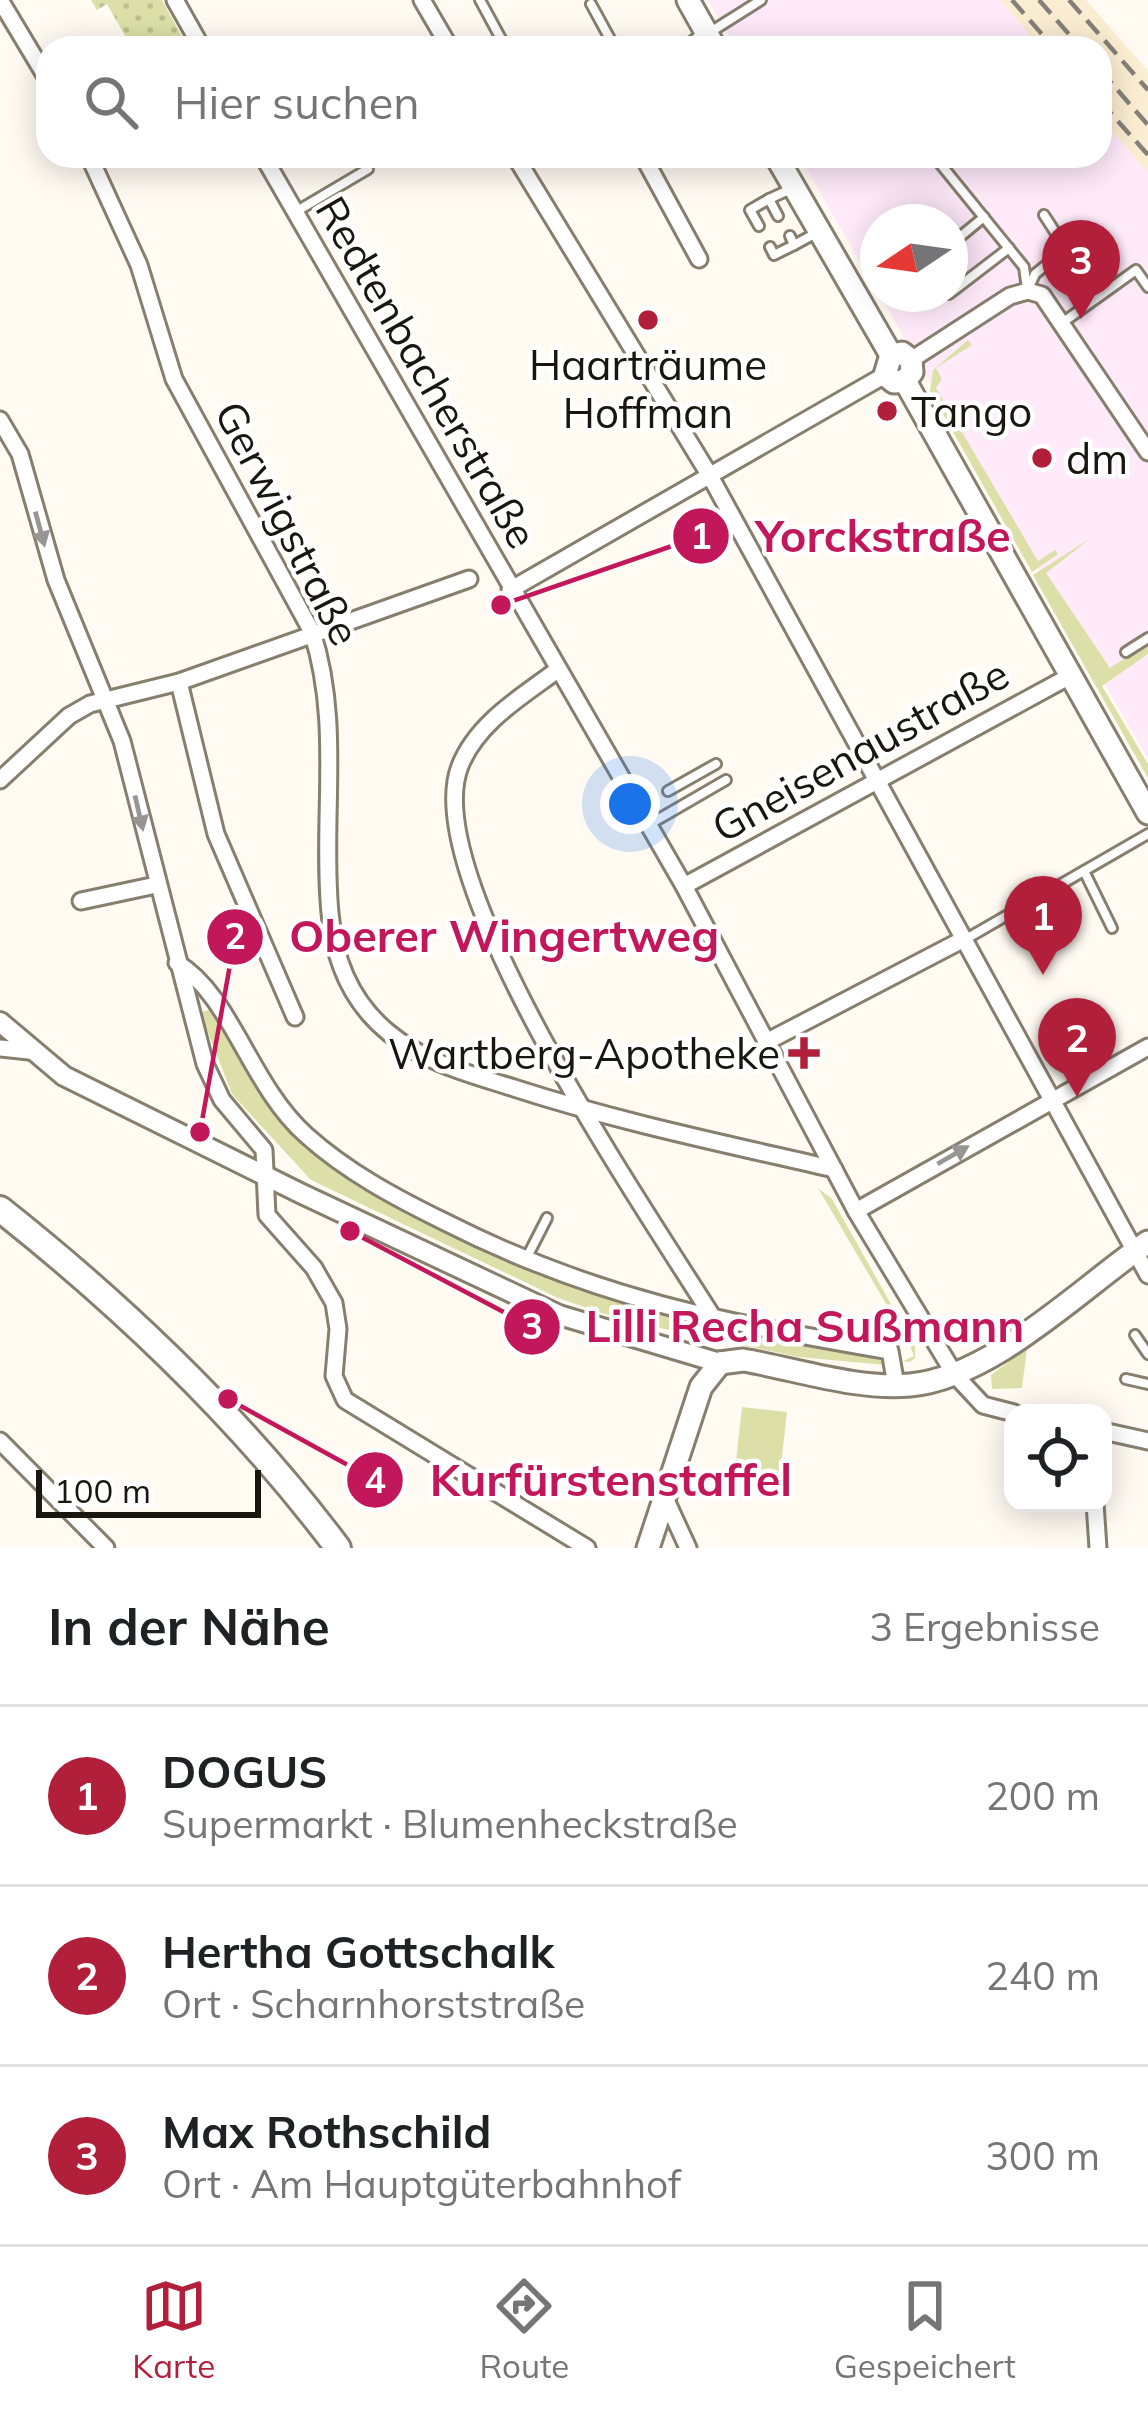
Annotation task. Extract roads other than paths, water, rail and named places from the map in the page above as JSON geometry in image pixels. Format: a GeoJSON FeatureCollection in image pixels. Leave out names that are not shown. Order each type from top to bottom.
{"type":"FeatureCollection","features":[{"type":"Feature","properties":{"kind":"main road"},"geometry":{"type":"LineString","coordinates":[[688,0],[701,36]]}},
{"type":"Feature","properties":{"kind":"main road"},"geometry":{"type":"LineString","coordinates":[[783,168],[1148,813]]}},
{"type":"Feature","properties":{"kind":"main road"},"geometry":{"type":"LineString","coordinates":[[0,1209],[187,1375],[326,1542]]}},
{"type":"Feature","properties":{"kind":"main road"},"geometry":{"type":"LineString","coordinates":[[648,1548],[701,1387],[720,1363],[743,1360],[896,1385],[955,1375],[1140,1247]]}},
{"type":"Feature","properties":{"kind":"street"},"geometry":{"type":"LineString","coordinates":[[1,0],[36,59]]}},
{"type":"Feature","properties":{"kind":"street"},"geometry":{"type":"LineString","coordinates":[[175,0],[195,36]]}},
{"type":"Feature","properties":{"kind":"street"},"geometry":{"type":"LineString","coordinates":[[422,0],[443,36]]}},
{"type":"Feature","properties":{"kind":"street","name":"Gerwigstraße"},"geometry":{"type":"LineString","coordinates":[[95,168],[139,265],[174,380],[312,632],[328,687],[329,907],[346,980],[379,1024],[424,1056],[584,1111],[834,1169]]}},
{"type":"Feature","properties":{"kind":"street","name":"Redtenbacherstraße"},"geometry":{"type":"LineString","coordinates":[[270,168],[684,886],[770,1040],[856,1211],[955,1375]]}},
{"type":"Feature","properties":{"kind":"street"},"geometry":{"type":"LineString","coordinates":[[522,168],[710,476],[1049,1100],[1140,1247],[1148,1275]]}},
{"type":"Feature","properties":{"kind":"street"},"geometry":{"type":"LineString","coordinates":[[650,168],[699,259]]}},
{"type":"Feature","properties":{"kind":"street"},"geometry":{"type":"LineString","coordinates":[[510,590],[898,368],[1010,296],[1028,291],[1042,295],[1148,452]]}},
{"type":"Feature","properties":{"kind":"street"},"geometry":{"type":"LineString","coordinates":[[0,420],[20,454],[56,580],[108,700],[213,1082],[264,1150],[267,1215],[314,1268],[334,1303],[334,1376],[345,1400],[587,1548]]}},
{"type":"Feature","properties":{"kind":"street"},"geometry":{"type":"LineString","coordinates":[[0,780],[69,716],[469,579]]}},
{"type":"Feature","properties":{"kind":"street"},"geometry":{"type":"LineString","coordinates":[[556,671],[512,703],[469,749],[456,782],[454,819],[481,907],[584,1111],[714,1319]]}},
{"type":"Feature","properties":{"kind":"street","name":"Gneisenaustraße"},"geometry":{"type":"LineString","coordinates":[[684,886],[1070,676]]}},
{"type":"Feature","properties":{"kind":"street"},"geometry":{"type":"LineString","coordinates":[[179,682],[216,834],[295,1017]]}},
{"type":"Feature","properties":{"kind":"street"},"geometry":{"type":"LineString","coordinates":[[81,901],[156,885]]}},
{"type":"Feature","properties":{"kind":"street"},"geometry":{"type":"LineString","coordinates":[[770,1040],[964,939]]}},
{"type":"Feature","properties":{"kind":"street"},"geometry":{"type":"LineString","coordinates":[[177,963],[202,978],[266,1091],[308,1136],[383,1190],[525,1261],[613,1295],[890,1351],[896,1385]]}},
{"type":"Feature","properties":{"kind":"street"},"geometry":{"type":"LineString","coordinates":[[0,1022],[29,1051],[89,1090],[559,1315],[720,1363]]}},
{"type":"Feature","properties":{"kind":"street"},"geometry":{"type":"LineString","coordinates":[[856,1211],[1148,1047]]}},
{"type":"Feature","properties":{"kind":"street"},"geometry":{"type":"LineString","coordinates":[[0,1048],[29,1051]]}},
{"type":"Feature","properties":{"kind":"street"},"geometry":{"type":"LineString","coordinates":[[955,1375],[983,1405],[1004,1410]]}},
{"type":"Feature","properties":{"kind":"street"},"geometry":{"type":"LineString","coordinates":[[1112,1433],[1148,1441]]}},
{"type":"Feature","properties":{"kind":"street"},"geometry":{"type":"LineString","coordinates":[[0,1441],[106,1548]]}},
{"type":"Feature","properties":{"kind":"street"},"geometry":{"type":"LineString","coordinates":[[665,1498],[688,1548]]}},
{"type":"Feature","properties":{"kind":"street"},"geometry":{"type":"LineString","coordinates":[[1096,1512],[1098,1548]]}},
{"type":"Feature","properties":{"kind":"lane"},"geometry":{"type":"LineString","coordinates":[[480,0],[500,36]]}},
{"type":"Feature","properties":{"kind":"lane"},"geometry":{"type":"LineString","coordinates":[[713,36],[761,0]]}},
{"type":"Feature","properties":{"kind":"lane"},"geometry":{"type":"LineString","coordinates":[[591,4],[608,36]]}},
{"type":"Feature","properties":{"kind":"lane"},"geometry":{"type":"LineString","coordinates":[[944,168],[1024,267],[1028,291]]}},
{"type":"Feature","properties":{"kind":"lane"},"geometry":{"type":"LineString","coordinates":[[295,213],[368,169]]}},
{"type":"Feature","properties":{"kind":"lane"},"geometry":{"type":"LineString","coordinates":[[759,226],[750,210],[794,187]]}},
{"type":"Feature","properties":{"kind":"lane"},"geometry":{"type":"LineString","coordinates":[[769,199],[778,216]]}},
{"type":"Feature","properties":{"kind":"lane"},"geometry":{"type":"LineString","coordinates":[[1028,291],[1035,274],[1066,249],[1044,215]]}},
{"type":"Feature","properties":{"kind":"lane"},"geometry":{"type":"LineString","coordinates":[[968,230],[984,217]]}},
{"type":"Feature","properties":{"kind":"lane"},"geometry":{"type":"LineString","coordinates":[[770,247],[774,255],[792,240],[819,231]]}},
{"type":"Feature","properties":{"kind":"lane"},"geometry":{"type":"LineString","coordinates":[[968,279],[1009,248]]}},
{"type":"Feature","properties":{"kind":"lane"},"geometry":{"type":"LineString","coordinates":[[1062,323],[1136,270],[1148,287]]}},
{"type":"Feature","properties":{"kind":"lane"},"geometry":{"type":"LineString","coordinates":[[1126,652],[1148,638]]}},
{"type":"Feature","properties":{"kind":"lane"},"geometry":{"type":"LineString","coordinates":[[668,791],[716,764]]}},
{"type":"Feature","properties":{"kind":"lane"},"geometry":{"type":"LineString","coordinates":[[700,773],[710,789]]}},
{"type":"Feature","properties":{"kind":"lane"},"geometry":{"type":"LineString","coordinates":[[648,825],[726,780]]}},
{"type":"Feature","properties":{"kind":"lane"},"geometry":{"type":"LineString","coordinates":[[964,939],[1148,834]]}},
{"type":"Feature","properties":{"kind":"lane"},"geometry":{"type":"LineString","coordinates":[[1084,871],[1112,928]]}},
{"type":"Feature","properties":{"kind":"lane"},"geometry":{"type":"LineString","coordinates":[[525,1261],[547,1218]]}},
{"type":"Feature","properties":{"kind":"lane"},"geometry":{"type":"LineString","coordinates":[[1135,1335],[1148,1354]]}},
{"type":"Feature","properties":{"kind":"lane"},"geometry":{"type":"LineString","coordinates":[[1126,1379],[1148,1384]]}},
{"type":"Feature","properties":{"kind":"railway"},"geometry":{"type":"LineString","coordinates":[[1012,0],[1044,36]]}},
{"type":"Feature","properties":{"kind":"railway"},"geometry":{"type":"LineString","coordinates":[[1039,0],[1070,36]]}},
{"type":"Feature","properties":{"kind":"railway"},"geometry":{"type":"LineString","coordinates":[[1069,0],[1101,36]]}},
{"type":"Feature","properties":{"kind":"railway"},"geometry":{"type":"LineString","coordinates":[[1112,49],[1148,90]]}},
{"type":"Feature","properties":{"kind":"railway"},"geometry":{"type":"LineString","coordinates":[[1112,84],[1148,125]]}},
{"type":"Feature","properties":{"kind":"railway"},"geometry":{"type":"LineString","coordinates":[[1112,114],[1148,155]]}},
{"type":"Feature","properties":{"kind":"place","name":"Max Rothschild"},"geometry":{"type":"Point","coordinates":[1081,319]}},
{"type":"Feature","properties":{"kind":"place","name":"Haarträume Hoffman"},"geometry":{"type":"Point","coordinates":[648,320]}},
{"type":"Feature","properties":{"kind":"place","name":"Tango"},"geometry":{"type":"Point","coordinates":[887,411]}},
{"type":"Feature","properties":{"kind":"place","name":"dm"},"geometry":{"type":"Point","coordinates":[1042,458]}},
{"type":"Feature","properties":{"kind":"place","name":"Yorckstraße"},"geometry":{"type":"Point","coordinates":[501,605]}},
{"type":"Feature","properties":{"kind":"place","name":"DOGUS"},"geometry":{"type":"Point","coordinates":[1043,975]}},
{"type":"Feature","properties":{"kind":"place","name":"Wartberg-Apotheke"},"geometry":{"type":"Point","coordinates":[804,1053]}},
{"type":"Feature","properties":{"kind":"place","name":"Hertha Gottschalk"},"geometry":{"type":"Point","coordinates":[1077,1097]}},
{"type":"Feature","properties":{"kind":"place","name":"Oberer Wingertweg"},"geometry":{"type":"Point","coordinates":[200,1132]}},
{"type":"Feature","properties":{"kind":"place","name":"Lilli Recha Sußmann"},"geometry":{"type":"Point","coordinates":[350,1231]}},
{"type":"Feature","properties":{"kind":"place","name":"Kurfürstenstaffel"},"geometry":{"type":"Point","coordinates":[228,1399]}}]}
